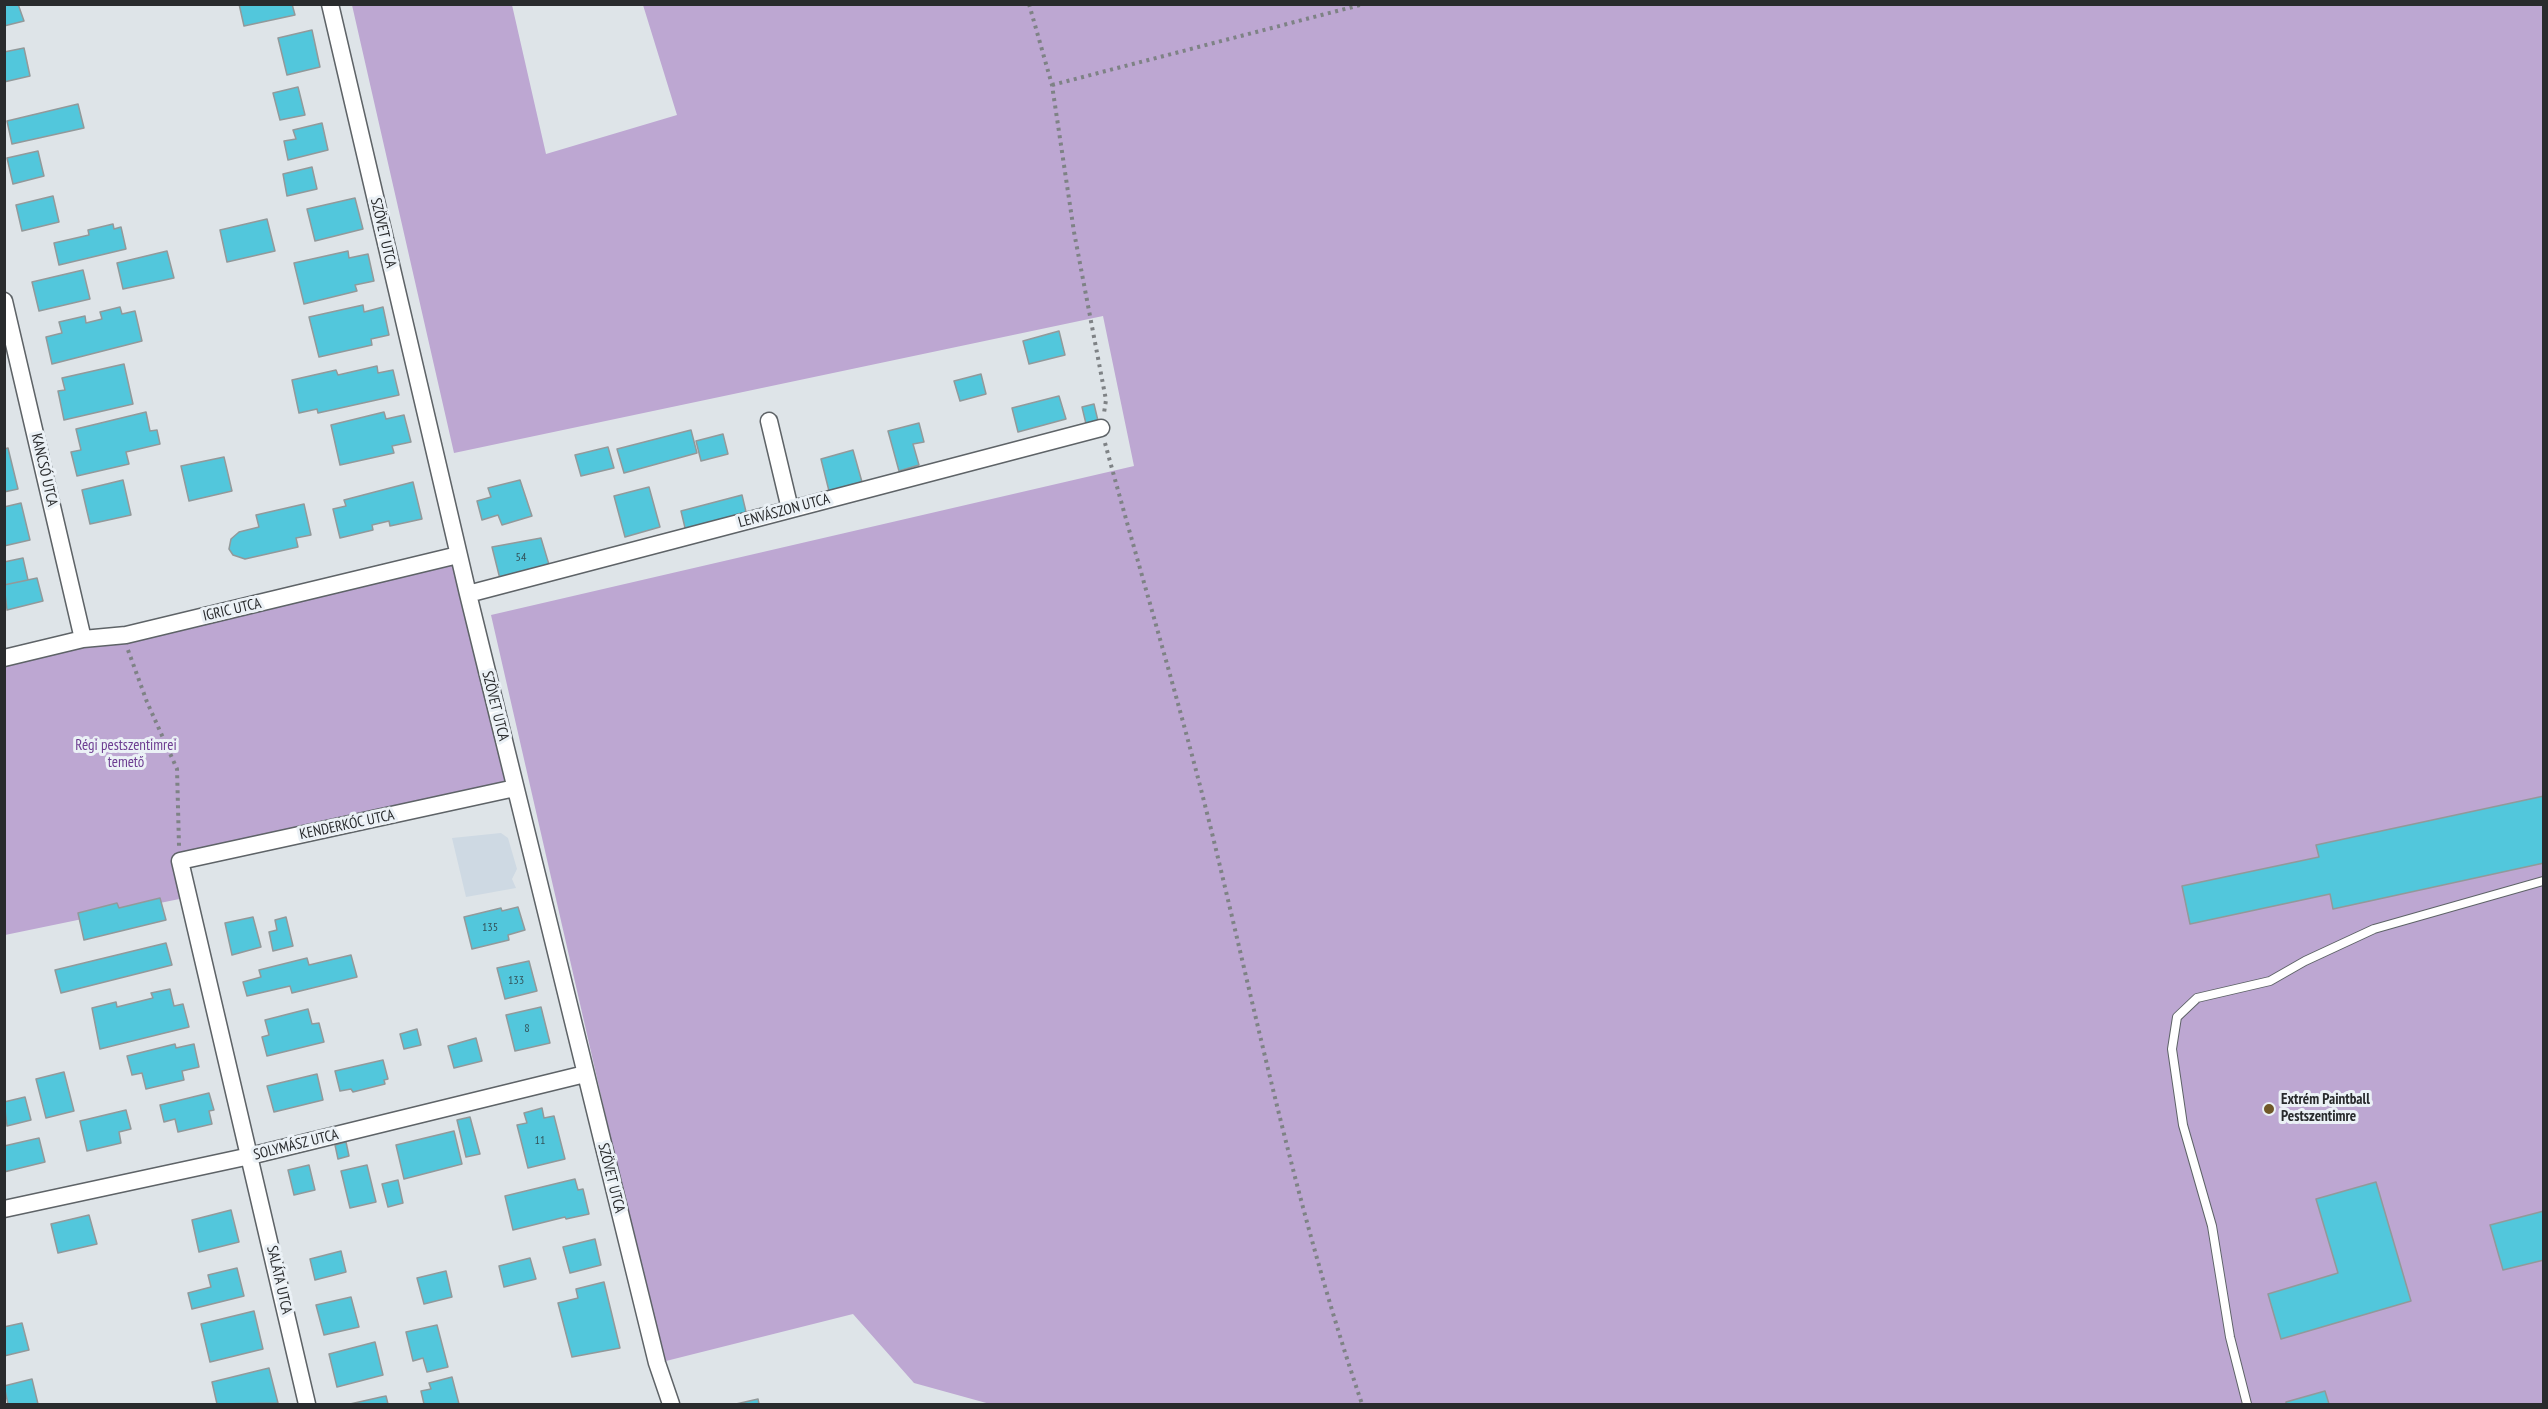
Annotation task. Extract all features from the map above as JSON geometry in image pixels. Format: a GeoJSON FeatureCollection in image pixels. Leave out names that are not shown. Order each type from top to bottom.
{"type":"FeatureCollection","features":[{"type":"Feature","properties":{"kind":"street","name":"SZÖVET UTCA"},"geometry":{"type":"LineString","coordinates":[[330,4],[458,555],[657,1363],[671,1404]]}},
{"type":"Feature","properties":{"kind":"street","name":"KANCSÓ UTCA"},"geometry":{"type":"LineString","coordinates":[[4,301],[83,639]]}},
{"type":"Feature","properties":{"kind":"street"},"geometry":{"type":"LineString","coordinates":[[769,421],[790,509]]}},
{"type":"Feature","properties":{"kind":"street","name":"LENVÁSZON UTCA"},"geometry":{"type":"LineString","coordinates":[[468,594],[1101,428]]}},
{"type":"Feature","properties":{"kind":"street","name":"IGRIC UTCA"},"geometry":{"type":"LineString","coordinates":[[4,658],[83,639],[126,635],[458,555]]}},
{"type":"Feature","properties":{"kind":"street","name":"KENDERKÓC UTCA"},"geometry":{"type":"LineString","coordinates":[[180,861],[515,788]]}},
{"type":"Feature","properties":{"kind":"street","name":"SALÁTA UTCA"},"geometry":{"type":"LineString","coordinates":[[180,861],[307,1404]]}},
{"type":"Feature","properties":{"kind":"street","name":"SOLYMÁSZ UTCA"},"geometry":{"type":"LineString","coordinates":[[4,1209],[250,1156],[585,1074]]}},
{"type":"Feature","properties":{"kind":"lane"},"geometry":{"type":"LineString","coordinates":[[2247,1404],[2230,1337],[2212,1226],[2182,1125],[2172,1049],[2177,1017],[2197,998],[2270,981],[2305,961],[2374,929],[2543,881]]}},
{"type":"Feature","properties":{"kind":"path"},"geometry":{"type":"LineString","coordinates":[[1029,4],[1052,85],[1074,232],[1106,400],[1101,428],[1210,827],[1282,1134],[1332,1316],[1362,1404]]}},
{"type":"Feature","properties":{"kind":"path"},"geometry":{"type":"LineString","coordinates":[[1052,85],[1364,4]]}},
{"type":"Feature","properties":{"kind":"path"},"geometry":{"type":"LineString","coordinates":[[126,635],[128,656],[177,769],[180,861]]}},
{"type":"Feature","properties":{"kind":"shaded area"},"geometry":{"type":"Polygon","coordinates":[[[501,833],[508,838],[517,869],[512,879],[516,888],[466,897],[452,838],[501,833]]]}},
{"type":"Feature","properties":{"kind":"green space"},"geometry":{"type":"Polygon","coordinates":[[[352,5],[512,5],[546,154],[677,115],[643,5],[2543,5],[2543,1404],[990,1404],[914,1383],[853,1314],[662,1362],[491,615],[1134,466],[1103,316],[454,453],[352,5]]]}},
{"type":"Feature","properties":{"kind":"green space","name":"Régi pestszentimrei temető"},"geometry":{"type":"Polygon","coordinates":[[[458,555],[515,788],[180,861],[189,897],[5,935],[4,658],[458,555]]]}},
{"type":"Feature","properties":{"kind":"building"},"geometry":{"type":"Polygon","coordinates":[[[4,4],[18,4],[24,21],[4,26],[4,4]]]}},
{"type":"Feature","properties":{"kind":"building"},"geometry":{"type":"Polygon","coordinates":[[[239,4],[292,4],[295,15],[244,26],[239,4]]]}},
{"type":"Feature","properties":{"kind":"building"},"geometry":{"type":"Polygon","coordinates":[[[312,30],[320,67],[287,75],[278,38],[312,30]]]}},
{"type":"Feature","properties":{"kind":"building"},"geometry":{"type":"Polygon","coordinates":[[[24,48],[30,76],[4,82],[4,52],[24,48]]]}},
{"type":"Feature","properties":{"kind":"building"},"geometry":{"type":"Polygon","coordinates":[[[298,87],[305,115],[280,120],[273,93],[298,87]]]}},
{"type":"Feature","properties":{"kind":"building"},"geometry":{"type":"Polygon","coordinates":[[[78,104],[84,128],[12,144],[7,121],[78,104]]]}},
{"type":"Feature","properties":{"kind":"building"},"geometry":{"type":"Polygon","coordinates":[[[322,123],[328,150],[288,160],[284,141],[296,139],[293,130],[322,123]]]}},
{"type":"Feature","properties":{"kind":"building"},"geometry":{"type":"Polygon","coordinates":[[[38,151],[44,176],[13,184],[7,158],[38,151]]]}},
{"type":"Feature","properties":{"kind":"building"},"geometry":{"type":"Polygon","coordinates":[[[312,167],[317,189],[287,196],[283,174],[312,167]]]}},
{"type":"Feature","properties":{"kind":"building"},"geometry":{"type":"Polygon","coordinates":[[[53,196],[59,222],[22,231],[16,205],[53,196]]]}},
{"type":"Feature","properties":{"kind":"building"},"geometry":{"type":"Polygon","coordinates":[[[355,198],[363,229],[315,241],[307,209],[355,198]]]}},
{"type":"Feature","properties":{"kind":"building"},"geometry":{"type":"Polygon","coordinates":[[[267,219],[275,251],[227,262],[220,230],[267,219]]]}},
{"type":"Feature","properties":{"kind":"building"},"geometry":{"type":"Polygon","coordinates":[[[113,224],[114,229],[121,227],[126,249],[59,265],[54,243],[89,235],[88,230],[113,224]]]}},
{"type":"Feature","properties":{"kind":"building"},"geometry":{"type":"Polygon","coordinates":[[[167,251],[174,278],[123,289],[117,263],[167,251]]]}},
{"type":"Feature","properties":{"kind":"building"},"geometry":{"type":"Polygon","coordinates":[[[348,251],[349,258],[368,254],[374,281],[355,285],[357,291],[304,304],[294,263],[348,251]]]}},
{"type":"Feature","properties":{"kind":"building"},"geometry":{"type":"Polygon","coordinates":[[[83,270],[90,299],[39,311],[32,282],[83,270]]]}},
{"type":"Feature","properties":{"kind":"building"},"geometry":{"type":"Polygon","coordinates":[[[363,305],[364,312],[383,307],[389,335],[371,339],[372,345],[319,357],[309,317],[363,305]]]}},
{"type":"Feature","properties":{"kind":"building"},"geometry":{"type":"Polygon","coordinates":[[[120,307],[122,314],[135,311],[142,341],[52,364],[46,337],[62,333],[59,322],[85,316],[86,323],[102,319],[100,312],[120,307]]]}},
{"type":"Feature","properties":{"kind":"building"},"geometry":{"type":"Polygon","coordinates":[[[1059,331],[1065,355],[1029,364],[1023,341],[1059,331]]]}},
{"type":"Feature","properties":{"kind":"building"},"geometry":{"type":"Polygon","coordinates":[[[124,364],[133,404],[64,420],[58,391],[65,390],[62,378],[124,364]]]}},
{"type":"Feature","properties":{"kind":"building"},"geometry":{"type":"Polygon","coordinates":[[[377,366],[378,373],[393,370],[399,395],[318,413],[317,409],[299,413],[292,380],[336,370],[338,375],[377,366]]]}},
{"type":"Feature","properties":{"kind":"building"},"geometry":{"type":"Polygon","coordinates":[[[981,374],[986,394],[960,401],[954,381],[981,374]]]}},
{"type":"Feature","properties":{"kind":"building"},"geometry":{"type":"Polygon","coordinates":[[[1059,396],[1066,419],[1018,432],[1012,408],[1059,396]]]}},
{"type":"Feature","properties":{"kind":"building"},"geometry":{"type":"Polygon","coordinates":[[[1094,404],[1099,425],[1087,428],[1082,407],[1094,404]]]}},
{"type":"Feature","properties":{"kind":"building"},"geometry":{"type":"Polygon","coordinates":[[[146,412],[150,431],[157,430],[160,444],[126,452],[129,464],[77,476],[71,452],[81,450],[76,429],[146,412]]]}},
{"type":"Feature","properties":{"kind":"building"},"geometry":{"type":"Polygon","coordinates":[[[384,412],[386,419],[404,415],[411,442],[392,446],[394,453],[340,465],[331,425],[384,412]]]}},
{"type":"Feature","properties":{"kind":"building"},"geometry":{"type":"Polygon","coordinates":[[[919,423],[924,442],[913,444],[919,465],[899,471],[888,431],[919,423]]]}},
{"type":"Feature","properties":{"kind":"building"},"geometry":{"type":"Polygon","coordinates":[[[691,430],[697,453],[624,473],[617,449],[691,430]]]}},
{"type":"Feature","properties":{"kind":"building"},"geometry":{"type":"Polygon","coordinates":[[[723,434],[728,454],[701,461],[696,441],[723,434]]]}},
{"type":"Feature","properties":{"kind":"building"},"geometry":{"type":"Polygon","coordinates":[[[608,447],[614,468],[581,476],[575,455],[608,447]]]}},
{"type":"Feature","properties":{"kind":"building"},"geometry":{"type":"Polygon","coordinates":[[[8,448],[18,489],[4,492],[4,449],[8,448]]]}},
{"type":"Feature","properties":{"kind":"building"},"geometry":{"type":"Polygon","coordinates":[[[853,450],[862,482],[829,491],[821,459],[853,450]]]}},
{"type":"Feature","properties":{"kind":"building"},"geometry":{"type":"Polygon","coordinates":[[[224,457],[232,491],[189,501],[181,466],[224,457]]]}},
{"type":"Feature","properties":{"kind":"building"},"geometry":{"type":"Polygon","coordinates":[[[123,480],[131,515],[90,524],[82,490],[123,480]]]}},
{"type":"Feature","properties":{"kind":"building"},"geometry":{"type":"Polygon","coordinates":[[[520,480],[532,516],[502,525],[498,515],[482,520],[477,501],[491,497],[488,488],[520,480]]]}},
{"type":"Feature","properties":{"kind":"building"},"geometry":{"type":"Polygon","coordinates":[[[413,482],[422,519],[390,526],[389,521],[372,525],[373,530],[340,538],[333,509],[346,506],[344,500],[413,482]]]}},
{"type":"Feature","properties":{"kind":"building"},"geometry":{"type":"Polygon","coordinates":[[[649,487],[660,527],[625,537],[614,496],[649,487]]]}},
{"type":"Feature","properties":{"kind":"building"},"geometry":{"type":"Polygon","coordinates":[[[742,495],[747,516],[686,532],[681,511],[742,495]]]}},
{"type":"Feature","properties":{"kind":"building"},"geometry":{"type":"Polygon","coordinates":[[[21,503],[30,540],[4,546],[4,507],[21,503]]]}},
{"type":"Feature","properties":{"kind":"building"},"geometry":{"type":"Polygon","coordinates":[[[304,504],[311,535],[296,538],[298,547],[245,559],[233,555],[229,549],[231,539],[239,532],[259,527],[256,515],[304,504]]]}},
{"type":"Feature","properties":{"kind":"building"},"geometry":{"type":"Polygon","coordinates":[[[541,538],[550,568],[500,579],[492,547],[541,538]]]}},
{"type":"Feature","properties":{"kind":"building"},"geometry":{"type":"Polygon","coordinates":[[[23,558],[28,580],[4,585],[4,562],[23,558]]]}},
{"type":"Feature","properties":{"kind":"building"},"geometry":{"type":"Polygon","coordinates":[[[37,578],[43,601],[7,610],[4,585],[37,578]]]}},
{"type":"Feature","properties":{"kind":"building"},"geometry":{"type":"Polygon","coordinates":[[[2544,796],[2544,863],[2333,909],[2330,894],[2190,924],[2182,886],[2319,857],[2316,845],[2544,796]]]}},
{"type":"Feature","properties":{"kind":"building"},"geometry":{"type":"Polygon","coordinates":[[[160,898],[166,920],[84,940],[78,913],[117,903],[119,908],[160,898]]]}},
{"type":"Feature","properties":{"kind":"building"},"geometry":{"type":"Polygon","coordinates":[[[518,907],[525,930],[508,935],[509,940],[472,949],[464,917],[501,908],[502,911],[518,907]]]}},
{"type":"Feature","properties":{"kind":"building"},"geometry":{"type":"Polygon","coordinates":[[[253,917],[261,947],[232,955],[225,923],[253,917]]]}},
{"type":"Feature","properties":{"kind":"building"},"geometry":{"type":"Polygon","coordinates":[[[286,917],[293,946],[273,951],[269,932],[277,930],[275,920],[286,917]]]}},
{"type":"Feature","properties":{"kind":"building"},"geometry":{"type":"Polygon","coordinates":[[[166,943],[172,965],[61,993],[55,970],[166,943]]]}},
{"type":"Feature","properties":{"kind":"building"},"geometry":{"type":"Polygon","coordinates":[[[351,955],[357,977],[292,993],[290,986],[247,996],[243,982],[261,977],[259,970],[307,958],[309,965],[351,955]]]}},
{"type":"Feature","properties":{"kind":"building"},"geometry":{"type":"Polygon","coordinates":[[[529,961],[537,991],[505,999],[497,968],[529,961]]]}},
{"type":"Feature","properties":{"kind":"building"},"geometry":{"type":"Polygon","coordinates":[[[170,989],[174,1006],[183,1004],[189,1027],[100,1049],[92,1008],[116,1002],[117,1007],[153,998],[151,993],[170,989]]]}},
{"type":"Feature","properties":{"kind":"building"},"geometry":{"type":"Polygon","coordinates":[[[541,1007],[550,1043],[515,1051],[506,1015],[541,1007]]]}},
{"type":"Feature","properties":{"kind":"building"},"geometry":{"type":"Polygon","coordinates":[[[308,1009],[312,1024],[319,1023],[324,1042],[267,1056],[262,1037],[269,1035],[265,1020],[308,1009]]]}},
{"type":"Feature","properties":{"kind":"building"},"geometry":{"type":"Polygon","coordinates":[[[417,1029],[421,1045],[404,1049],[400,1034],[417,1029]]]}},
{"type":"Feature","properties":{"kind":"building"},"geometry":{"type":"Polygon","coordinates":[[[476,1038],[482,1061],[454,1068],[448,1046],[476,1038]]]}},
{"type":"Feature","properties":{"kind":"building"},"geometry":{"type":"Polygon","coordinates":[[[175,1044],[176,1048],[194,1044],[199,1067],[182,1071],[184,1080],[146,1089],[142,1073],[132,1075],[127,1056],[175,1044]]]}},
{"type":"Feature","properties":{"kind":"building"},"geometry":{"type":"Polygon","coordinates":[[[383,1060],[388,1079],[384,1080],[385,1084],[353,1092],[351,1089],[340,1091],[335,1071],[383,1060]]]}},
{"type":"Feature","properties":{"kind":"building"},"geometry":{"type":"Polygon","coordinates":[[[64,1072],[74,1111],[46,1118],[36,1079],[64,1072]]]}},
{"type":"Feature","properties":{"kind":"building"},"geometry":{"type":"Polygon","coordinates":[[[317,1074],[323,1100],[274,1112],[267,1086],[317,1074]]]}},
{"type":"Feature","properties":{"kind":"building"},"geometry":{"type":"Polygon","coordinates":[[[209,1093],[214,1110],[209,1111],[212,1124],[178,1132],[175,1119],[164,1122],[160,1105],[209,1093]]]}},
{"type":"Feature","properties":{"kind":"building"},"geometry":{"type":"Polygon","coordinates":[[[25,1097],[31,1120],[7,1126],[4,1102],[25,1097]]]}},
{"type":"Feature","properties":{"kind":"building"},"geometry":{"type":"Polygon","coordinates":[[[542,1108],[544,1118],[554,1116],[565,1159],[528,1168],[517,1125],[527,1123],[524,1113],[542,1108]]]}},
{"type":"Feature","properties":{"kind":"building"},"geometry":{"type":"Polygon","coordinates":[[[126,1110],[131,1129],[119,1132],[121,1143],[87,1151],[80,1121],[126,1110]]]}},
{"type":"Feature","properties":{"kind":"building"},"geometry":{"type":"Polygon","coordinates":[[[470,1117],[480,1154],[466,1157],[457,1120],[470,1117]]]}},
{"type":"Feature","properties":{"kind":"building"},"geometry":{"type":"Polygon","coordinates":[[[454,1131],[462,1164],[404,1179],[396,1145],[454,1131]]]}},
{"type":"Feature","properties":{"kind":"building"},"geometry":{"type":"Polygon","coordinates":[[[39,1138],[45,1162],[4,1172],[4,1146],[39,1138]]]}},
{"type":"Feature","properties":{"kind":"building"},"geometry":{"type":"Polygon","coordinates":[[[346,1142],[349,1156],[338,1159],[335,1145],[346,1142]]]}},
{"type":"Feature","properties":{"kind":"building"},"geometry":{"type":"Polygon","coordinates":[[[309,1165],[315,1190],[294,1195],[288,1170],[309,1165]]]}},
{"type":"Feature","properties":{"kind":"building"},"geometry":{"type":"Polygon","coordinates":[[[367,1165],[376,1202],[350,1208],[341,1171],[367,1165]]]}},
{"type":"Feature","properties":{"kind":"building"},"geometry":{"type":"Polygon","coordinates":[[[575,1179],[578,1190],[583,1189],[589,1214],[566,1219],[565,1217],[513,1230],[505,1196],[575,1179]]]}},
{"type":"Feature","properties":{"kind":"building"},"geometry":{"type":"Polygon","coordinates":[[[398,1180],[403,1203],[388,1207],[382,1184],[398,1180]]]}},
{"type":"Feature","properties":{"kind":"building"},"geometry":{"type":"Polygon","coordinates":[[[2376,1182],[2411,1301],[2281,1339],[2268,1294],[2338,1273],[2316,1199],[2376,1182]]]}},
{"type":"Feature","properties":{"kind":"building"},"geometry":{"type":"Polygon","coordinates":[[[231,1210],[239,1242],[199,1252],[192,1220],[231,1210]]]}},
{"type":"Feature","properties":{"kind":"building"},"geometry":{"type":"Polygon","coordinates":[[[2544,1211],[2544,1260],[2503,1270],[2490,1225],[2544,1211]]]}},
{"type":"Feature","properties":{"kind":"building"},"geometry":{"type":"Polygon","coordinates":[[[89,1215],[97,1244],[58,1253],[51,1224],[89,1215]]]}},
{"type":"Feature","properties":{"kind":"building"},"geometry":{"type":"Polygon","coordinates":[[[595,1239],[601,1265],[570,1273],[563,1247],[595,1239]]]}},
{"type":"Feature","properties":{"kind":"building"},"geometry":{"type":"Polygon","coordinates":[[[341,1251],[346,1272],[315,1280],[310,1259],[341,1251]]]}},
{"type":"Feature","properties":{"kind":"building"},"geometry":{"type":"Polygon","coordinates":[[[530,1258],[536,1279],[504,1287],[499,1266],[530,1258]]]}},
{"type":"Feature","properties":{"kind":"building"},"geometry":{"type":"Polygon","coordinates":[[[237,1268],[244,1296],[192,1309],[188,1293],[211,1287],[208,1275],[237,1268]]]}},
{"type":"Feature","properties":{"kind":"building"},"geometry":{"type":"Polygon","coordinates":[[[446,1271],[452,1297],[424,1304],[417,1278],[446,1271]]]}},
{"type":"Feature","properties":{"kind":"building"},"geometry":{"type":"Polygon","coordinates":[[[604,1282],[620,1348],[572,1357],[558,1303],[578,1298],[576,1289],[604,1282]]]}},
{"type":"Feature","properties":{"kind":"building"},"geometry":{"type":"Polygon","coordinates":[[[351,1297],[359,1327],[324,1335],[316,1305],[351,1297]]]}},
{"type":"Feature","properties":{"kind":"building"},"geometry":{"type":"Polygon","coordinates":[[[254,1311],[263,1349],[210,1362],[201,1324],[254,1311]]]}},
{"type":"Feature","properties":{"kind":"building"},"geometry":{"type":"Polygon","coordinates":[[[22,1323],[29,1350],[4,1356],[4,1327],[22,1323]]]}},
{"type":"Feature","properties":{"kind":"building"},"geometry":{"type":"Polygon","coordinates":[[[437,1325],[448,1367],[427,1372],[423,1358],[413,1361],[406,1332],[437,1325]]]}},
{"type":"Feature","properties":{"kind":"building"},"geometry":{"type":"Polygon","coordinates":[[[375,1342],[383,1375],[337,1387],[329,1354],[375,1342]]]}},
{"type":"Feature","properties":{"kind":"building"},"geometry":{"type":"Polygon","coordinates":[[[269,1368],[278,1403],[217,1404],[212,1382],[269,1368]]]}},
{"type":"Feature","properties":{"kind":"building"},"geometry":{"type":"Polygon","coordinates":[[[452,1377],[459,1404],[424,1404],[421,1391],[431,1389],[429,1383],[452,1377]]]}},
{"type":"Feature","properties":{"kind":"building"},"geometry":{"type":"Polygon","coordinates":[[[32,1379],[38,1404],[8,1404],[4,1386],[32,1379]]]}},
{"type":"Feature","properties":{"kind":"building"},"geometry":{"type":"Polygon","coordinates":[[[2325,1391],[2329,1404],[2286,1404],[2286,1402],[2325,1391]]]}},
{"type":"Feature","properties":{"kind":"building"},"geometry":{"type":"Polygon","coordinates":[[[386,1396],[388,1404],[350,1404],[381,1397],[386,1396]]]}},
{"type":"Feature","properties":{"kind":"building"},"geometry":{"type":"Polygon","coordinates":[[[758,1399],[759,1404],[736,1404],[758,1399]]]}},
{"type":"Feature","properties":{"kind":"place","name":"Extrém Paintball Pestszentimre"},"geometry":{"type":"Point","coordinates":[2269,1109]}}]}
